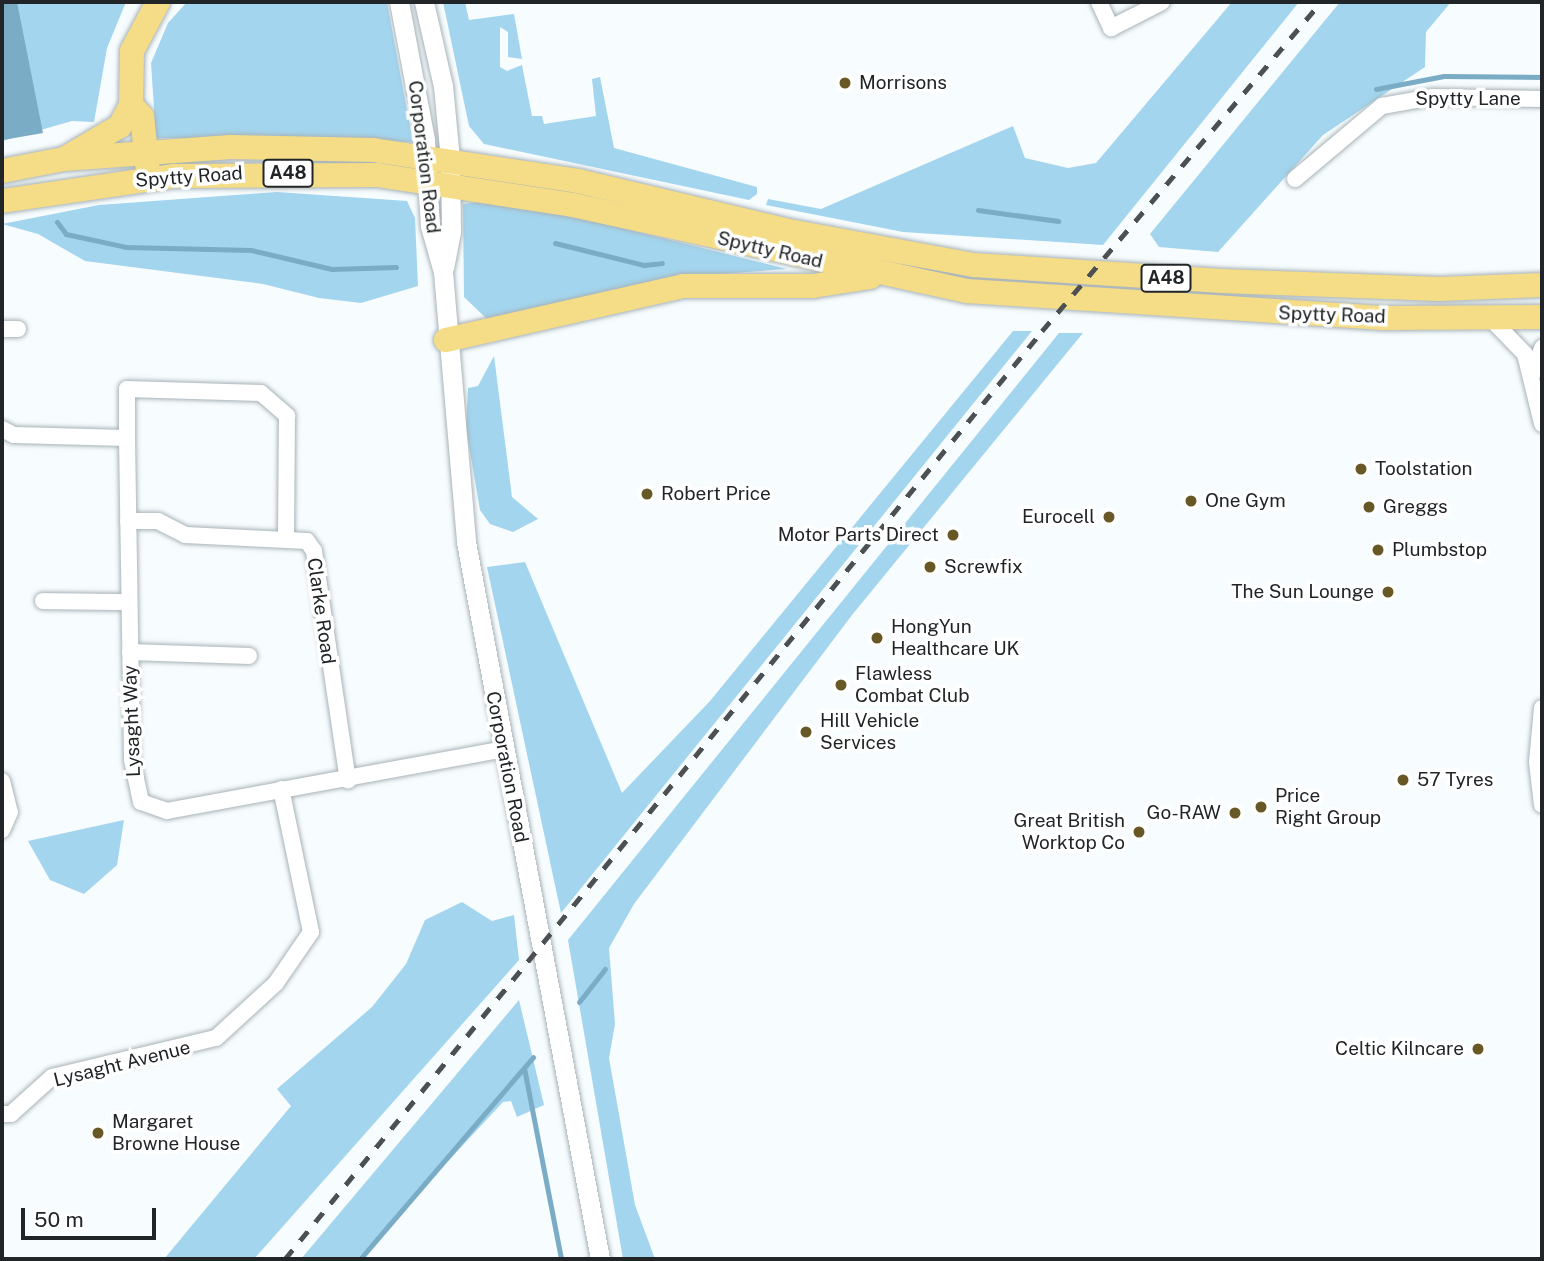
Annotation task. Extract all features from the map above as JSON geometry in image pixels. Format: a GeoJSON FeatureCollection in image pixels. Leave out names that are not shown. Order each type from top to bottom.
{"type":"FeatureCollection","features":[{"type":"Feature","properties":{"kind":"main road"},"geometry":{"type":"LineString","coordinates":[[149,178],[142,117],[131,105],[132,51],[158,2]]}},
{"type":"Feature","properties":{"kind":"main road","name":"A48"},"geometry":{"type":"LineString","coordinates":[[64,159],[111,134],[131,105]]}},
{"type":"Feature","properties":{"kind":"main road","name":"Spytty Road"},"geometry":{"type":"LineString","coordinates":[[146,154],[231,147],[438,158],[974,265],[1263,283],[1542,285]]}},
{"type":"Feature","properties":{"kind":"main road","name":"A48"},"geometry":{"type":"LineString","coordinates":[[2,171],[64,159],[146,154]]}},
{"type":"Feature","properties":{"kind":"main road","name":"Spytty Road"},"geometry":{"type":"LineString","coordinates":[[2,201],[149,178],[285,173],[439,183],[573,205],[881,275],[967,291],[1134,305],[1490,318],[1542,317]]}},
{"type":"Feature","properties":{"kind":"main road"},"geometry":{"type":"LineString","coordinates":[[446,340],[683,286],[813,286],[881,275]]}},
{"type":"Feature","properties":{"kind":"street","name":"Corporation Road"},"geometry":{"type":"LineString","coordinates":[[399,2],[438,158]]}},
{"type":"Feature","properties":{"kind":"street","name":"Corporation Road"},"geometry":{"type":"LineString","coordinates":[[424,2],[443,86],[438,158],[446,340],[466,542],[600,1259]]}},
{"type":"Feature","properties":{"kind":"street"},"geometry":{"type":"LineString","coordinates":[[1099,2],[1111,28],[1162,2]]}},
{"type":"Feature","properties":{"kind":"street","name":"Spytty Lane"},"geometry":{"type":"LineString","coordinates":[[1295,179],[1382,106],[1433,97],[1542,99]]}},
{"type":"Feature","properties":{"kind":"street"},"geometry":{"type":"LineString","coordinates":[[1490,318],[1525,354],[1533,373],[1542,424]]}},
{"type":"Feature","properties":{"kind":"street"},"geometry":{"type":"LineString","coordinates":[[1533,373],[1542,348]]}},
{"type":"Feature","properties":{"kind":"street","name":"Lysaght Way"},"geometry":{"type":"LineString","coordinates":[[286,536],[287,416],[261,393],[127,389],[133,782],[141,802],[167,811],[281,789],[348,781],[504,749]]}},
{"type":"Feature","properties":{"kind":"street"},"geometry":{"type":"LineString","coordinates":[[2,429],[14,435],[127,438]]}},
{"type":"Feature","properties":{"kind":"street","name":"Clarke Road"},"geometry":{"type":"LineString","coordinates":[[128,521],[158,521],[185,535],[286,536],[307,541],[314,551],[348,781]]}},
{"type":"Feature","properties":{"kind":"street"},"geometry":{"type":"LineString","coordinates":[[43,600],[129,602]]}},
{"type":"Feature","properties":{"kind":"street"},"geometry":{"type":"LineString","coordinates":[[130,652],[249,656]]}},
{"type":"Feature","properties":{"kind":"street"},"geometry":{"type":"LineString","coordinates":[[1542,708],[1537,762],[1542,805]]}},
{"type":"Feature","properties":{"kind":"street"},"geometry":{"type":"LineString","coordinates":[[2,781],[10,812],[2,830]]}},
{"type":"Feature","properties":{"kind":"street","name":"Lysaght Avenue"},"geometry":{"type":"LineString","coordinates":[[2,1114],[24,1105],[52,1077],[216,1038],[276,983],[311,932],[281,789]]}},
{"type":"Feature","properties":{"kind":"shaded area"},"geometry":{"type":"Polygon","coordinates":[[[2,2],[126,2],[107,48],[94,122],[72,121],[2,141],[2,2]]]}},
{"type":"Feature","properties":{"kind":"shaded area"},"geometry":{"type":"Polygon","coordinates":[[[2,2],[17,2],[43,133],[3,140],[2,2]]]}},
{"type":"Feature","properties":{"kind":"shaded area"},"geometry":{"type":"Polygon","coordinates":[[[187,2],[387,2],[413,142],[156,138],[151,63],[168,23],[187,2]]]}},
{"type":"Feature","properties":{"kind":"shaded area"},"geometry":{"type":"Polygon","coordinates":[[[443,2],[465,2],[469,20],[514,14],[522,59],[508,57],[508,32],[500,27],[500,67],[507,71],[522,65],[532,116],[542,116],[544,124],[596,116],[592,79],[600,77],[614,148],[757,187],[757,194],[749,200],[484,144],[469,126],[443,2]]]}},
{"type":"Feature","properties":{"kind":"shaded area"},"geometry":{"type":"Polygon","coordinates":[[[1232,2],[1299,2],[1103,245],[903,232],[766,205],[768,199],[821,209],[1013,126],[1025,158],[1068,168],[1096,163],[1232,2]]]}},
{"type":"Feature","properties":{"kind":"shaded area"},"geometry":{"type":"Polygon","coordinates":[[[1340,2],[1451,2],[1426,32],[1425,67],[1323,135],[1218,252],[1159,247],[1150,234],[1340,2]]]}},
{"type":"Feature","properties":{"kind":"shaded area"},"geometry":{"type":"Polygon","coordinates":[[[277,192],[407,201],[415,218],[418,286],[361,303],[319,298],[263,284],[85,261],[38,234],[2,224],[99,205],[277,192]]]}},
{"type":"Feature","properties":{"kind":"shaded area"},"geometry":{"type":"Polygon","coordinates":[[[481,202],[553,211],[787,269],[665,278],[489,321],[464,297],[463,204],[481,202]]]}},
{"type":"Feature","properties":{"kind":"shaded area"},"geometry":{"type":"Polygon","coordinates":[[[1013,331],[1032,331],[561,913],[487,567],[525,562],[622,793],[710,701],[1013,331]]]}},
{"type":"Feature","properties":{"kind":"shaded area"},"geometry":{"type":"Polygon","coordinates":[[[1059,333],[1083,333],[852,615],[634,904],[609,948],[615,1024],[609,1058],[635,1205],[655,1259],[623,1259],[568,940],[1059,333]]]}},
{"type":"Feature","properties":{"kind":"shaded area"},"geometry":{"type":"Polygon","coordinates":[[[494,356],[512,497],[538,519],[513,532],[490,524],[480,510],[466,428],[468,388],[478,386],[494,356]]]}},
{"type":"Feature","properties":{"kind":"shaded area"},"geometry":{"type":"Polygon","coordinates":[[[124,820],[117,865],[84,894],[50,880],[28,841],[124,820]]]}},
{"type":"Feature","properties":{"kind":"shaded area"},"geometry":{"type":"Polygon","coordinates":[[[462,902],[492,921],[514,915],[519,960],[254,1259],[164,1259],[291,1106],[277,1089],[372,1007],[406,964],[425,920],[462,902]]]}},
{"type":"Feature","properties":{"kind":"shaded area"},"geometry":{"type":"Polygon","coordinates":[[[519,1000],[544,1105],[517,1117],[511,1101],[503,1102],[357,1259],[301,1259],[519,1000]]]}},
{"type":"Feature","properties":{"kind":"waterway"},"geometry":{"type":"LineString","coordinates":[[1376,89],[1444,76],[1542,77]]}},
{"type":"Feature","properties":{"kind":"waterway"},"geometry":{"type":"LineString","coordinates":[[978,210],[1058,221]]}},
{"type":"Feature","properties":{"kind":"waterway"},"geometry":{"type":"LineString","coordinates":[[57,222],[66,234],[126,247],[251,250],[332,269],[396,267]]}},
{"type":"Feature","properties":{"kind":"waterway"},"geometry":{"type":"LineString","coordinates":[[555,243],[644,265],[662,263]]}},
{"type":"Feature","properties":{"kind":"waterway"},"geometry":{"type":"LineString","coordinates":[[579,1002],[605,969]]}},
{"type":"Feature","properties":{"kind":"waterway"},"geometry":{"type":"LineString","coordinates":[[360,1259],[533,1057]]}},
{"type":"Feature","properties":{"kind":"waterway"},"geometry":{"type":"LineString","coordinates":[[524,1068],[561,1259]]}},
{"type":"Feature","properties":{"kind":"railway"},"geometry":{"type":"LineString","coordinates":[[285,1259],[1042,331],[1321,2]]}},
{"type":"Feature","properties":{"kind":"place","name":"Morrisons"},"geometry":{"type":"Point","coordinates":[845,83]}},
{"type":"Feature","properties":{"kind":"place","name":"Toolstation"},"geometry":{"type":"Point","coordinates":[1361,469]}},
{"type":"Feature","properties":{"kind":"place","name":"Robert Price"},"geometry":{"type":"Point","coordinates":[647,494]}},
{"type":"Feature","properties":{"kind":"place","name":"One Gym"},"geometry":{"type":"Point","coordinates":[1191,501]}},
{"type":"Feature","properties":{"kind":"place","name":"Greggs"},"geometry":{"type":"Point","coordinates":[1369,507]}},
{"type":"Feature","properties":{"kind":"place","name":"Eurocell"},"geometry":{"type":"Point","coordinates":[1109,517]}},
{"type":"Feature","properties":{"kind":"place","name":"Motor Parts Direct"},"geometry":{"type":"Point","coordinates":[953,535]}},
{"type":"Feature","properties":{"kind":"place","name":"Plumbstop"},"geometry":{"type":"Point","coordinates":[1378,550]}},
{"type":"Feature","properties":{"kind":"place","name":"Screwfix"},"geometry":{"type":"Point","coordinates":[930,567]}},
{"type":"Feature","properties":{"kind":"place","name":"The Sun Lounge"},"geometry":{"type":"Point","coordinates":[1388,592]}},
{"type":"Feature","properties":{"kind":"place","name":"HongYun Healthcare UK"},"geometry":{"type":"Point","coordinates":[877,638]}},
{"type":"Feature","properties":{"kind":"place","name":"Flawless Combat Club"},"geometry":{"type":"Point","coordinates":[841,685]}},
{"type":"Feature","properties":{"kind":"place","name":"Hill Vehicle Services"},"geometry":{"type":"Point","coordinates":[806,732]}},
{"type":"Feature","properties":{"kind":"place","name":"57 Tyres"},"geometry":{"type":"Point","coordinates":[1403,780]}},
{"type":"Feature","properties":{"kind":"place","name":"Price Right Group"},"geometry":{"type":"Point","coordinates":[1261,807]}},
{"type":"Feature","properties":{"kind":"place","name":"Go-RAW"},"geometry":{"type":"Point","coordinates":[1235,813]}},
{"type":"Feature","properties":{"kind":"place","name":"Great British Worktop Co"},"geometry":{"type":"Point","coordinates":[1139,832]}},
{"type":"Feature","properties":{"kind":"place","name":"Celtic Kilncare"},"geometry":{"type":"Point","coordinates":[1478,1049]}},
{"type":"Feature","properties":{"kind":"place","name":"Margaret Browne House"},"geometry":{"type":"Point","coordinates":[98,1133]}}]}
